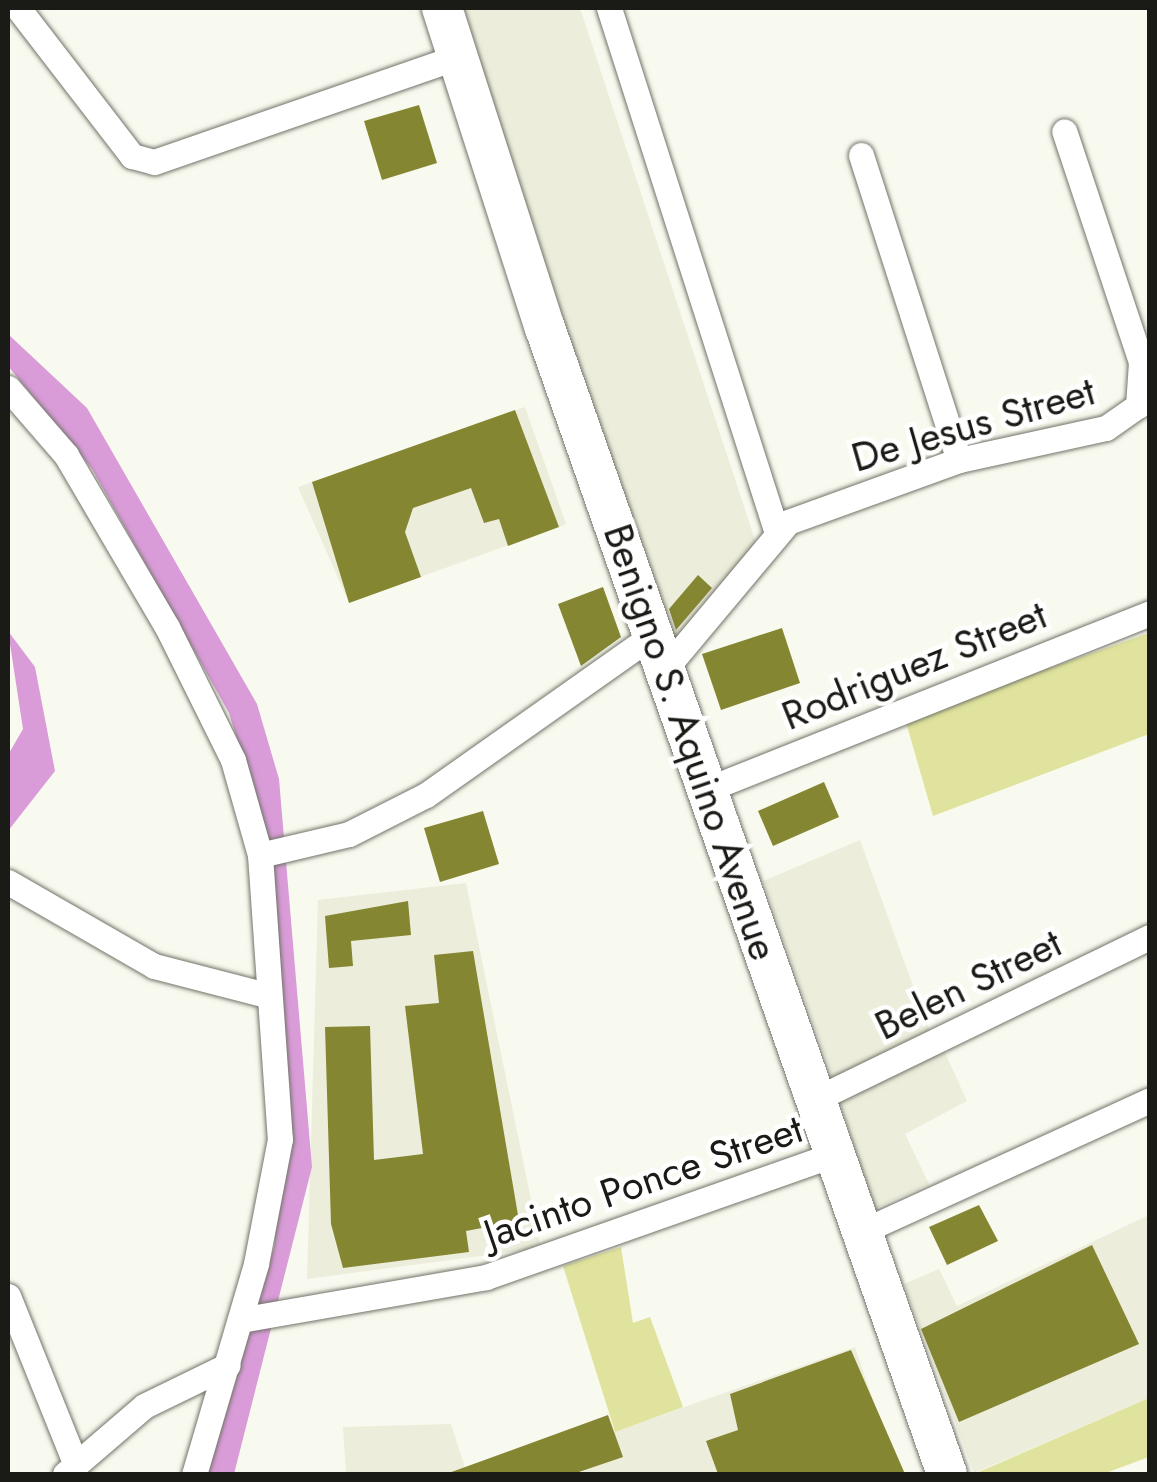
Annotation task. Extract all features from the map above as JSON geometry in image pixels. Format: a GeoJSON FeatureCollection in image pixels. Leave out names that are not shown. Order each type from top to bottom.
{"type":"FeatureCollection","features":[{"type":"Feature","properties":{"kind":"main road","name":"Benigno S. Aquino Avenue"},"geometry":{"type":"LineString","coordinates":[[442,8],[660,651],[947,1474]]}},
{"type":"Feature","properties":{"kind":"street"},"geometry":{"type":"LineString","coordinates":[[18,8],[132,156],[154,162],[456,58]]}},
{"type":"Feature","properties":{"kind":"street"},"geometry":{"type":"LineString","coordinates":[[609,8],[777,533]]}},
{"type":"Feature","properties":{"kind":"street","name":"De Jesus Street"},"geometry":{"type":"LineString","coordinates":[[260,856],[349,834],[426,794],[660,651],[777,533],[803,514],[960,460],[1106,428],[1141,396],[1142,362],[1064,130]]}},
{"type":"Feature","properties":{"kind":"street"},"geometry":{"type":"LineString","coordinates":[[861,154],[960,460]]}},
{"type":"Feature","properties":{"kind":"street"},"geometry":{"type":"LineString","coordinates":[[8,388],[74,468],[167,627],[233,760],[260,856],[266,995],[280,1139],[240,1320],[194,1474]]}},
{"type":"Feature","properties":{"kind":"street","name":"Rodriguez Street"},"geometry":{"type":"LineString","coordinates":[[708,788],[1150,613]]}},
{"type":"Feature","properties":{"kind":"street"},"geometry":{"type":"LineString","coordinates":[[8,882],[154,966],[266,995]]}},
{"type":"Feature","properties":{"kind":"street","name":"Belen Street"},"geometry":{"type":"LineString","coordinates":[[818,1098],[1150,937]]}},
{"type":"Feature","properties":{"kind":"street"},"geometry":{"type":"LineString","coordinates":[[865,1230],[1150,1100]]}},
{"type":"Feature","properties":{"kind":"street","name":"Jacinto Ponce Street"},"geometry":{"type":"LineString","coordinates":[[240,1320],[486,1277],[835,1154]]}},
{"type":"Feature","properties":{"kind":"street"},"geometry":{"type":"LineString","coordinates":[[8,1296],[71,1470],[186,1378],[228,1365]]}},
{"type":"Feature","properties":{"kind":"shaded area"},"geometry":{"type":"Polygon","coordinates":[[[464,8],[580,8],[757,546],[672,648],[499,138],[464,8]]]}},
{"type":"Feature","properties":{"kind":"shaded area"},"geometry":{"type":"Polygon","coordinates":[[[8,334],[87,408],[257,704],[279,779],[312,1167],[234,1474],[208,1474],[274,1247],[290,1088],[252,787],[229,713],[92,469],[8,366],[8,334]]]}},
{"type":"Feature","properties":{"kind":"shaded area"},"geometry":{"type":"Polygon","coordinates":[[[525,407],[566,524],[349,603],[298,487],[525,407]]]}},
{"type":"Feature","properties":{"kind":"shaded area"},"geometry":{"type":"Polygon","coordinates":[[[8,631],[35,667],[55,771],[8,831],[8,755],[23,729],[8,631]]]}},
{"type":"Feature","properties":{"kind":"shaded area"},"geometry":{"type":"Polygon","coordinates":[[[860,840],[931,1035],[834,1081],[763,881],[860,840]]]}},
{"type":"Feature","properties":{"kind":"shaded area"},"geometry":{"type":"Polygon","coordinates":[[[466,883],[541,1248],[307,1279],[318,900],[466,883]]]}},
{"type":"Feature","properties":{"kind":"shaded area"},"geometry":{"type":"Polygon","coordinates":[[[942,1046],[967,1101],[905,1134],[929,1184],[874,1209],[837,1093],[942,1046]]]}},
{"type":"Feature","properties":{"kind":"shaded area"},"geometry":{"type":"Polygon","coordinates":[[[1149,1215],[1149,1398],[974,1473],[904,1284],[939,1269],[957,1306],[1149,1215]]]}},
{"type":"Feature","properties":{"kind":"shaded area"},"geometry":{"type":"Polygon","coordinates":[[[855,1347],[898,1474],[494,1474],[855,1347]]]}},
{"type":"Feature","properties":{"kind":"shaded area"},"geometry":{"type":"Polygon","coordinates":[[[451,1424],[467,1474],[346,1474],[343,1427],[451,1424]]]}},
{"type":"Feature","properties":{"kind":"green space"},"geometry":{"type":"Polygon","coordinates":[[[1149,633],[1149,734],[933,816],[905,719],[1149,633]]]}},
{"type":"Feature","properties":{"kind":"green space"},"geometry":{"type":"Polygon","coordinates":[[[621,1247],[633,1323],[650,1317],[683,1407],[615,1432],[563,1266],[621,1247]]]}},
{"type":"Feature","properties":{"kind":"green space"},"geometry":{"type":"Polygon","coordinates":[[[1149,1398],[1149,1457],[1103,1474],[974,1474],[1149,1398]]]}},
{"type":"Feature","properties":{"kind":"building"},"geometry":{"type":"Polygon","coordinates":[[[419,105],[437,163],[382,180],[364,121],[419,105]]]}},
{"type":"Feature","properties":{"kind":"building"},"geometry":{"type":"Polygon","coordinates":[[[515,410],[559,527],[508,546],[499,519],[484,523],[471,488],[413,508],[405,532],[421,577],[349,603],[312,482],[515,410]]]}},
{"type":"Feature","properties":{"kind":"building"},"geometry":{"type":"Polygon","coordinates":[[[698,575],[712,588],[676,630],[669,609],[698,575]]]}},
{"type":"Feature","properties":{"kind":"building"},"geometry":{"type":"Polygon","coordinates":[[[603,587],[621,637],[581,666],[558,604],[603,587]]]}},
{"type":"Feature","properties":{"kind":"building"},"geometry":{"type":"Polygon","coordinates":[[[782,628],[800,683],[721,710],[702,654],[782,628]]]}},
{"type":"Feature","properties":{"kind":"building"},"geometry":{"type":"Polygon","coordinates":[[[824,782],[839,817],[773,846],[758,811],[824,782]]]}},
{"type":"Feature","properties":{"kind":"building"},"geometry":{"type":"Polygon","coordinates":[[[483,811],[499,864],[440,882],[424,828],[483,811]]]}},
{"type":"Feature","properties":{"kind":"building"},"geometry":{"type":"Polygon","coordinates":[[[408,901],[411,935],[351,941],[353,966],[329,968],[325,916],[408,901]]]}},
{"type":"Feature","properties":{"kind":"building"},"geometry":{"type":"Polygon","coordinates":[[[473,951],[519,1221],[466,1231],[469,1252],[343,1268],[331,1224],[325,1027],[370,1026],[374,1160],[423,1154],[405,1006],[439,1003],[434,955],[473,951]]]}},
{"type":"Feature","properties":{"kind":"building"},"geometry":{"type":"Polygon","coordinates":[[[979,1205],[998,1241],[947,1265],[929,1227],[979,1205]]]}},
{"type":"Feature","properties":{"kind":"building"},"geometry":{"type":"Polygon","coordinates":[[[1092,1245],[1139,1344],[959,1422],[921,1329],[1092,1245]]]}},
{"type":"Feature","properties":{"kind":"building"},"geometry":{"type":"Polygon","coordinates":[[[851,1350],[905,1474],[718,1474],[706,1441],[738,1430],[730,1394],[851,1350]]]}},
{"type":"Feature","properties":{"kind":"building"},"geometry":{"type":"Polygon","coordinates":[[[608,1415],[623,1457],[573,1474],[446,1474],[608,1415]]]}}]}
